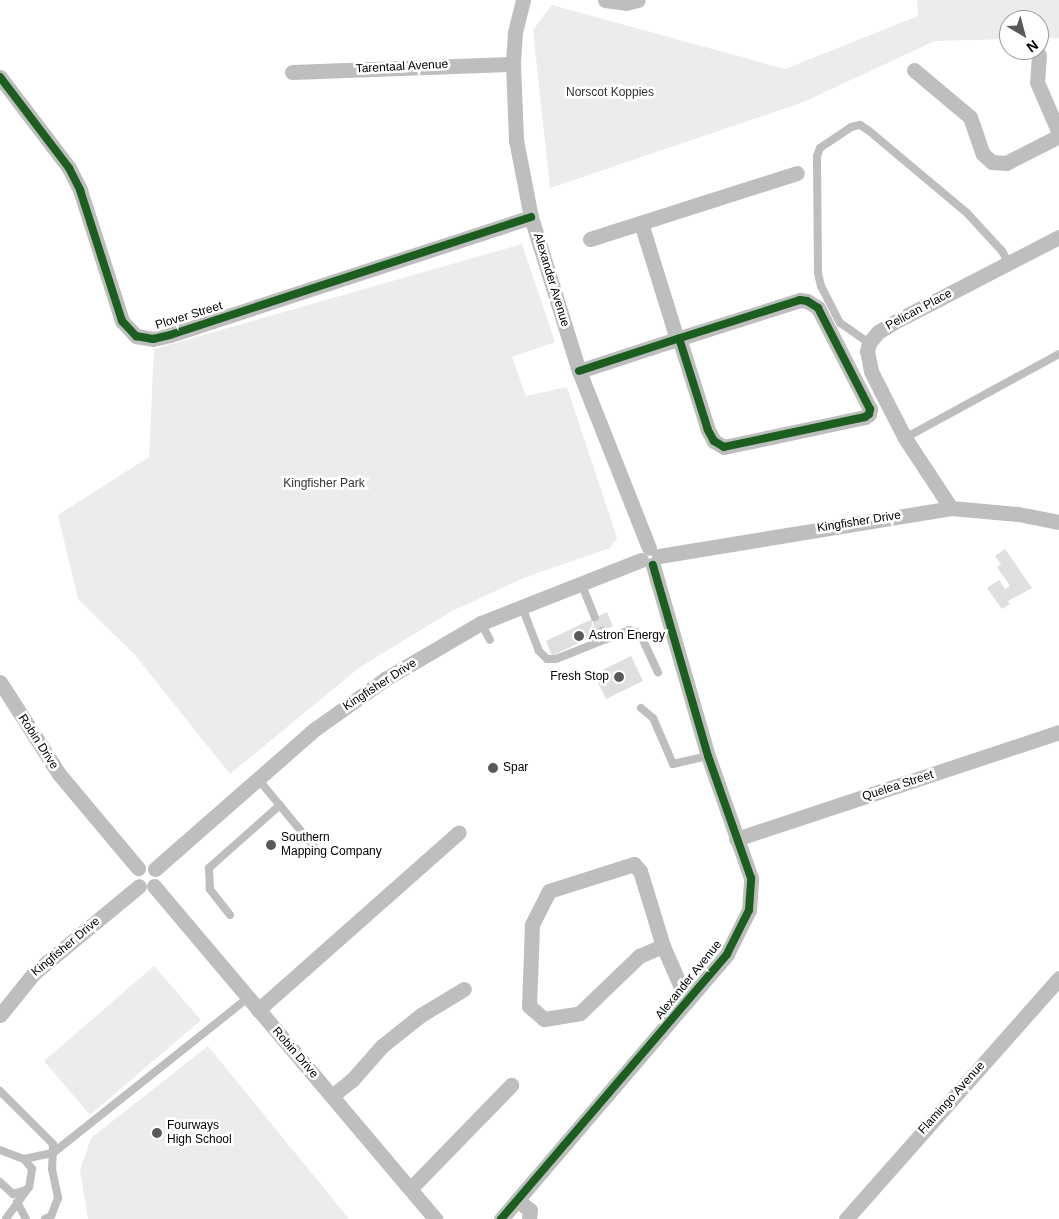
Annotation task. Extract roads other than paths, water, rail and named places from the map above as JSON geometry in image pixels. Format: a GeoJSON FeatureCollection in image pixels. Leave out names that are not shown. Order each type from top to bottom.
{"type":"FeatureCollection","features":[{"type":"Feature","properties":{"kind":"street","name":"Alexander Avenue"},"geometry":{"type":"LineString","coordinates":[[501,1219],[727,954],[749,910],[751,878],[708,756],[651,557],[579,371],[531,217],[516,140],[513,64],[515,33],[523,0]]}},
{"type":"Feature","properties":{"kind":"street"},"geometry":{"type":"LineString","coordinates":[[605,0],[638,0]]}},
{"type":"Feature","properties":{"kind":"street"},"geometry":{"type":"LineString","coordinates":[[914,70],[970,117],[983,154],[992,162],[1006,163],[1059,134],[1037,82],[1039,60]]}},
{"type":"Feature","properties":{"kind":"street","name":"Tarentaal Avenue"},"geometry":{"type":"LineString","coordinates":[[292,72],[513,64]]}},
{"type":"Feature","properties":{"kind":"street","name":"Plover Street"},"geometry":{"type":"LineString","coordinates":[[0,77],[70,168],[80,190],[122,321],[136,336],[153,339],[170,335],[531,217]]}},
{"type":"Feature","properties":{"kind":"street"},"geometry":{"type":"LineString","coordinates":[[590,239],[797,173]]}},
{"type":"Feature","properties":{"kind":"street"},"geometry":{"type":"LineString","coordinates":[[579,371],[678,339],[807,300],[818,308],[870,409],[869,414],[865,417],[724,447],[714,441],[708,430],[678,339],[641,223]]}},
{"type":"Feature","properties":{"kind":"street","name":"Pelican Place"},"geometry":{"type":"LineString","coordinates":[[869,342],[878,332],[900,319],[1059,237]]}},
{"type":"Feature","properties":{"kind":"street"},"geometry":{"type":"LineString","coordinates":[[869,342],[867,351],[871,371],[905,438],[952,508]]}},
{"type":"Feature","properties":{"kind":"street","name":"Kingfisher Drive"},"geometry":{"type":"LineString","coordinates":[[155,869],[315,729],[385,678],[481,624],[581,583],[651,557],[952,508],[1018,514],[1059,522]]}},
{"type":"Feature","properties":{"kind":"street","name":"Robin Drive"},"geometry":{"type":"LineString","coordinates":[[0,682],[58,774],[138,868]]}},
{"type":"Feature","properties":{"kind":"street","name":"Quelea Street"},"geometry":{"type":"LineString","coordinates":[[736,839],[1059,732]]}},
{"type":"Feature","properties":{"kind":"street"},"geometry":{"type":"LineString","coordinates":[[258,1010],[459,832]]}},
{"type":"Feature","properties":{"kind":"street"},"geometry":{"type":"LineString","coordinates":[[663,946],[638,956],[585,1011],[544,1019],[529,1006],[532,925],[549,891],[634,864],[640,871],[663,946],[687,1001]]}},
{"type":"Feature","properties":{"kind":"street"},"geometry":{"type":"LineString","coordinates":[[148,865],[155,869],[158,879],[154,886],[146,889],[139,886],[135,877],[138,868],[148,865]]}},
{"type":"Feature","properties":{"kind":"street","name":"Kingfisher Drive"},"geometry":{"type":"LineString","coordinates":[[0,1015],[34,973],[139,886]]}},
{"type":"Feature","properties":{"kind":"street","name":"Robin Drive"},"geometry":{"type":"LineString","coordinates":[[154,886],[436,1219]]}},
{"type":"Feature","properties":{"kind":"street","name":"Flamingo Avenue"},"geometry":{"type":"LineString","coordinates":[[846,1219],[1059,978]]}},
{"type":"Feature","properties":{"kind":"street"},"geometry":{"type":"LineString","coordinates":[[332,1096],[352,1080],[382,1046],[421,1015],[464,989]]}},
{"type":"Feature","properties":{"kind":"street"},"geometry":{"type":"LineString","coordinates":[[411,1188],[512,1085]]}},
{"type":"Feature","properties":{"kind":"street"},"geometry":{"type":"LineString","coordinates":[[517,1200],[530,1210],[528,1219]]}},
{"type":"Feature","properties":{"kind":"lane"},"geometry":{"type":"LineString","coordinates":[[869,342],[840,323],[821,286],[818,273],[817,156],[820,148],[851,127],[860,125],[868,130],[967,212],[1002,251],[1009,264]]}},
{"type":"Feature","properties":{"kind":"lane"},"geometry":{"type":"LineString","coordinates":[[905,438],[1059,354]]}},
{"type":"Feature","properties":{"kind":"lane"},"geometry":{"type":"LineString","coordinates":[[581,583],[595,617]]}},
{"type":"Feature","properties":{"kind":"lane"},"geometry":{"type":"LineString","coordinates":[[522,607],[539,651],[548,659],[556,659],[604,635],[629,630],[636,632],[642,638],[658,673]]}},
{"type":"Feature","properties":{"kind":"lane"},"geometry":{"type":"LineString","coordinates":[[481,624],[490,640]]}},
{"type":"Feature","properties":{"kind":"lane"},"geometry":{"type":"LineString","coordinates":[[641,708],[653,718],[672,764],[708,756]]}},
{"type":"Feature","properties":{"kind":"lane"},"geometry":{"type":"LineString","coordinates":[[258,779],[315,848]]}},
{"type":"Feature","properties":{"kind":"lane"},"geometry":{"type":"LineString","coordinates":[[230,915],[210,890],[210,868],[280,805]]}},
{"type":"Feature","properties":{"kind":"lane"},"geometry":{"type":"LineString","coordinates":[[24,1159],[53,1153],[248,998]]}},
{"type":"Feature","properties":{"kind":"lane"},"geometry":{"type":"LineString","coordinates":[[0,1091],[49,1138],[53,1153],[52,1168],[58,1198],[51,1216],[45,1219]]}},
{"type":"Feature","properties":{"kind":"lane"},"geometry":{"type":"LineString","coordinates":[[0,1150],[24,1159],[32,1169],[29,1187],[6,1219]]}},
{"type":"Feature","properties":{"kind":"lane"},"geometry":{"type":"LineString","coordinates":[[0,1182],[13,1194],[29,1187]]}},
{"type":"Feature","properties":{"kind":"lane"},"geometry":{"type":"LineString","coordinates":[[17,1202],[26,1219]]}},
{"type":"Feature","properties":{"kind":"place","name":"Astron Energy"},"geometry":{"type":"Point","coordinates":[579,636]}},
{"type":"Feature","properties":{"kind":"place","name":"Fresh Stop"},"geometry":{"type":"Point","coordinates":[619,677]}},
{"type":"Feature","properties":{"kind":"place","name":"Spar"},"geometry":{"type":"Point","coordinates":[493,768]}},
{"type":"Feature","properties":{"kind":"place","name":"Southern Mapping Company"},"geometry":{"type":"Point","coordinates":[271,845]}},
{"type":"Feature","properties":{"kind":"place","name":"Fourways High School"},"geometry":{"type":"Point","coordinates":[157,1133]}},
{"type":"Feature","properties":{"kind":"park label","name":"Norscot Koppies"},"geometry":{"type":"Point","coordinates":[610,93]}},
{"type":"Feature","properties":{"kind":"park label","name":"Kingfisher Park"},"geometry":{"type":"Point","coordinates":[324,484]}}]}
